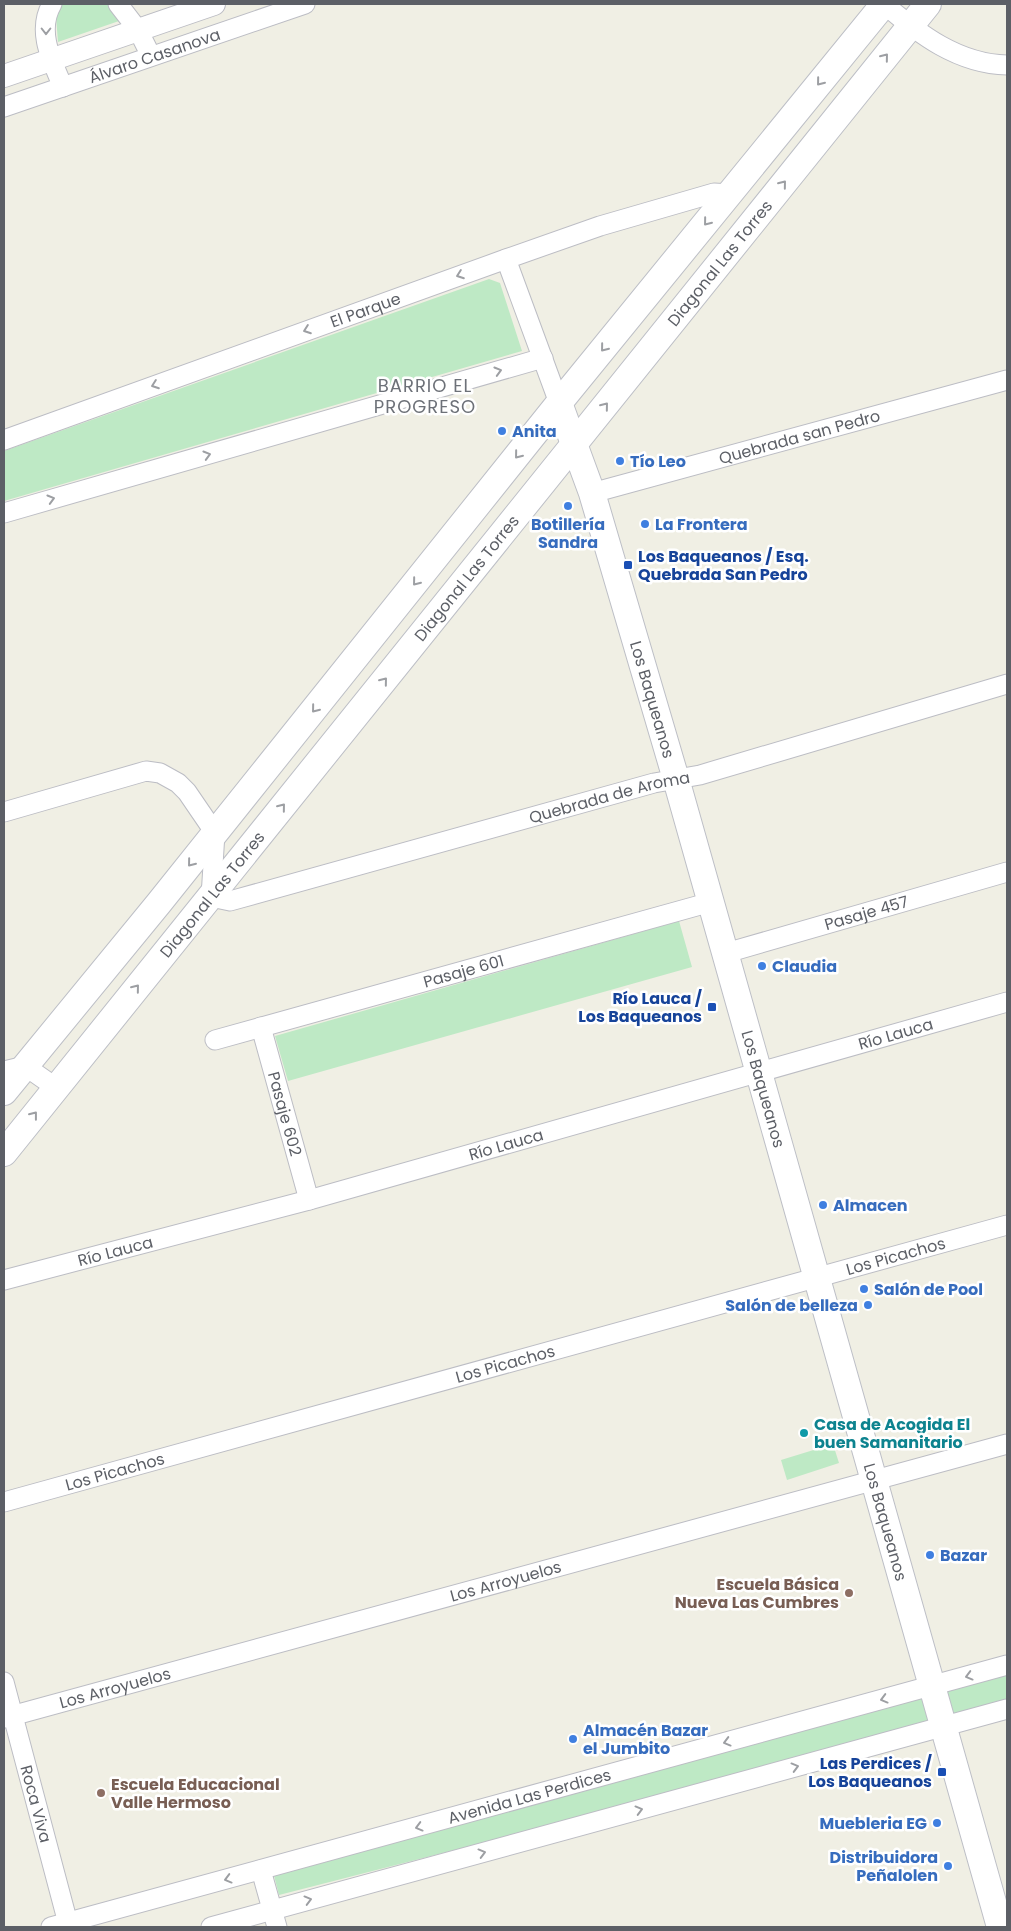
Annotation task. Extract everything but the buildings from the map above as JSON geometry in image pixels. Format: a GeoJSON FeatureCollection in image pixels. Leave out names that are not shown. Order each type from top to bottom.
{"type":"FeatureCollection","features":[{"type":"Feature","properties":{"kind":"main road"},"geometry":{"type":"LineString","coordinates":[[4,1092],[14,1068],[215,833],[559,403],[884,4]]}},
{"type":"Feature","properties":{"kind":"main road","name":"Diagonal Las Torres"},"geometry":{"type":"LineString","coordinates":[[4,1153],[55,1087],[211,897],[928,4]]}},
{"type":"Feature","properties":{"kind":"main road","name":"Los Baqueanos"},"geometry":{"type":"LineString","coordinates":[[559,403],[592,493],[676,779],[1000,1927]]}},
{"type":"Feature","properties":{"kind":"street"},"geometry":{"type":"LineString","coordinates":[[52,4],[49,9],[46,33],[52,59],[63,87]]}},
{"type":"Feature","properties":{"kind":"street"},"geometry":{"type":"LineString","coordinates":[[118,4],[138,30],[152,56]]}},
{"type":"Feature","properties":{"kind":"street","name":"Álvaro Casanova"},"geometry":{"type":"LineString","coordinates":[[4,76],[214,4]]}},
{"type":"Feature","properties":{"kind":"street","name":"Álvaro Casanova"},"geometry":{"type":"LineString","coordinates":[[4,107],[305,4]]}},
{"type":"Feature","properties":{"kind":"street"},"geometry":{"type":"LineString","coordinates":[[884,4],[910,26],[943,48],[972,59],[1007,65]]}},
{"type":"Feature","properties":{"kind":"street","name":"El Parque"},"geometry":{"type":"LineString","coordinates":[[4,440],[600,226],[714,193],[730,194]]}},
{"type":"Feature","properties":{"kind":"street","name":"Los Baqueanos"},"geometry":{"type":"LineString","coordinates":[[506,259],[559,403]]}},
{"type":"Feature","properties":{"kind":"street"},"geometry":{"type":"LineString","coordinates":[[4,512],[543,358]]}},
{"type":"Feature","properties":{"kind":"street","name":"Quebrada san Pedro"},"geometry":{"type":"LineString","coordinates":[[592,493],[1007,380]]}},
{"type":"Feature","properties":{"kind":"street","name":"Quebrada de Aroma"},"geometry":{"type":"LineString","coordinates":[[211,897],[223,901],[238,900],[649,785],[694,776],[1007,684]]}},
{"type":"Feature","properties":{"kind":"street"},"geometry":{"type":"LineString","coordinates":[[4,812],[146,771],[160,773],[178,783],[187,792],[215,833],[211,897]]}},
{"type":"Feature","properties":{"kind":"street","name":"Pasaje 457"},"geometry":{"type":"LineString","coordinates":[[726,953],[1007,872]]}},
{"type":"Feature","properties":{"kind":"street","name":"Pasaje 601"},"geometry":{"type":"LineString","coordinates":[[215,1040],[711,902]]}},
{"type":"Feature","properties":{"kind":"street","name":"Río Lauca"},"geometry":{"type":"LineString","coordinates":[[4,1280],[309,1200],[1007,1002]]}},
{"type":"Feature","properties":{"kind":"street","name":"Pasaje 602"},"geometry":{"type":"LineString","coordinates":[[261,1027],[309,1200]]}},
{"type":"Feature","properties":{"kind":"street"},"geometry":{"type":"LineString","coordinates":[[14,1068],[55,1087]]}},
{"type":"Feature","properties":{"kind":"street","name":"Los Picachos"},"geometry":{"type":"LineString","coordinates":[[4,1502],[1007,1225]]}},
{"type":"Feature","properties":{"kind":"street","name":"Los Arroyuelos"},"geometry":{"type":"LineString","coordinates":[[8,1717],[1007,1444]]}},
{"type":"Feature","properties":{"kind":"street","name":"Avenida Las Perdices"},"geometry":{"type":"LineString","coordinates":[[63,1926],[1007,1665]]}},
{"type":"Feature","properties":{"kind":"street","name":"Roca Viva"},"geometry":{"type":"LineString","coordinates":[[4,1682],[8,1717],[63,1926]]}},
{"type":"Feature","properties":{"kind":"street"},"geometry":{"type":"LineString","coordinates":[[211,1927],[274,1919],[1007,1709]]}},
{"type":"Feature","properties":{"kind":"street"},"geometry":{"type":"LineString","coordinates":[[261,1870],[274,1919]]}},
{"type":"Feature","properties":{"kind":"green space"},"geometry":{"type":"Polygon","coordinates":[[[60,4],[109,4],[119,21],[58,42],[56,17],[60,4]]]}},
{"type":"Feature","properties":{"kind":"green space"},"geometry":{"type":"Polygon","coordinates":[[[489,279],[500,283],[522,351],[4,501],[4,451],[489,279]]]}},
{"type":"Feature","properties":{"kind":"green space"},"geometry":{"type":"Polygon","coordinates":[[[679,921],[692,967],[288,1081],[275,1036],[679,921]]]}},
{"type":"Feature","properties":{"kind":"green space"},"geometry":{"type":"Polygon","coordinates":[[[833,1444],[839,1463],[787,1480],[781,1460],[833,1444]]]}},
{"type":"Feature","properties":{"kind":"green space"},"geometry":{"type":"Polygon","coordinates":[[[1007,1670],[1007,1708],[279,1895],[272,1868],[1007,1670]]]}},
{"type":"Feature","properties":{"kind":"place","name":"Anita"},"geometry":{"type":"Point","coordinates":[502,431]}},
{"type":"Feature","properties":{"kind":"place","name":"Tío Leo"},"geometry":{"type":"Point","coordinates":[620,461]}},
{"type":"Feature","properties":{"kind":"place","name":"Botillería Sandra"},"geometry":{"type":"Point","coordinates":[568,506]}},
{"type":"Feature","properties":{"kind":"place","name":"La Frontera"},"geometry":{"type":"Point","coordinates":[645,524]}},
{"type":"Feature","properties":{"kind":"place","name":"Los Baqueanos / Esq. Quebrada San Pedro"},"geometry":{"type":"Point","coordinates":[628,565]}},
{"type":"Feature","properties":{"kind":"place","name":"Claudia"},"geometry":{"type":"Point","coordinates":[762,966]}},
{"type":"Feature","properties":{"kind":"place","name":"Río Lauca / Los Baqueanos"},"geometry":{"type":"Point","coordinates":[712,1007]}},
{"type":"Feature","properties":{"kind":"place","name":"Almacen"},"geometry":{"type":"Point","coordinates":[823,1205]}},
{"type":"Feature","properties":{"kind":"place","name":"Salón de Pool"},"geometry":{"type":"Point","coordinates":[864,1289]}},
{"type":"Feature","properties":{"kind":"place","name":"Salón de belleza"},"geometry":{"type":"Point","coordinates":[868,1305]}},
{"type":"Feature","properties":{"kind":"place","name":"Casa de Acogida El buen Samanitario"},"geometry":{"type":"Point","coordinates":[804,1433]}},
{"type":"Feature","properties":{"kind":"place","name":"Bazar"},"geometry":{"type":"Point","coordinates":[930,1555]}},
{"type":"Feature","properties":{"kind":"place","name":"Escuela Básica Nueva Las Cumbres"},"geometry":{"type":"Point","coordinates":[849,1593]}},
{"type":"Feature","properties":{"kind":"place","name":"Almacén Bazar el Jumbito"},"geometry":{"type":"Point","coordinates":[573,1739]}},
{"type":"Feature","properties":{"kind":"place","name":"Las Perdices / Los Baqueanos"},"geometry":{"type":"Point","coordinates":[942,1772]}},
{"type":"Feature","properties":{"kind":"place","name":"Escuela Educacional Valle Hermoso"},"geometry":{"type":"Point","coordinates":[101,1793]}},
{"type":"Feature","properties":{"kind":"place","name":"Muebleria EG"},"geometry":{"type":"Point","coordinates":[937,1823]}},
{"type":"Feature","properties":{"kind":"place","name":"Distribuidora Peñalolen"},"geometry":{"type":"Point","coordinates":[948,1866]}},
{"type":"Feature","properties":{"kind":"district","name":"BARRIO EL PROGRESO"},"geometry":{"type":"Point","coordinates":[425,396]}}]}
